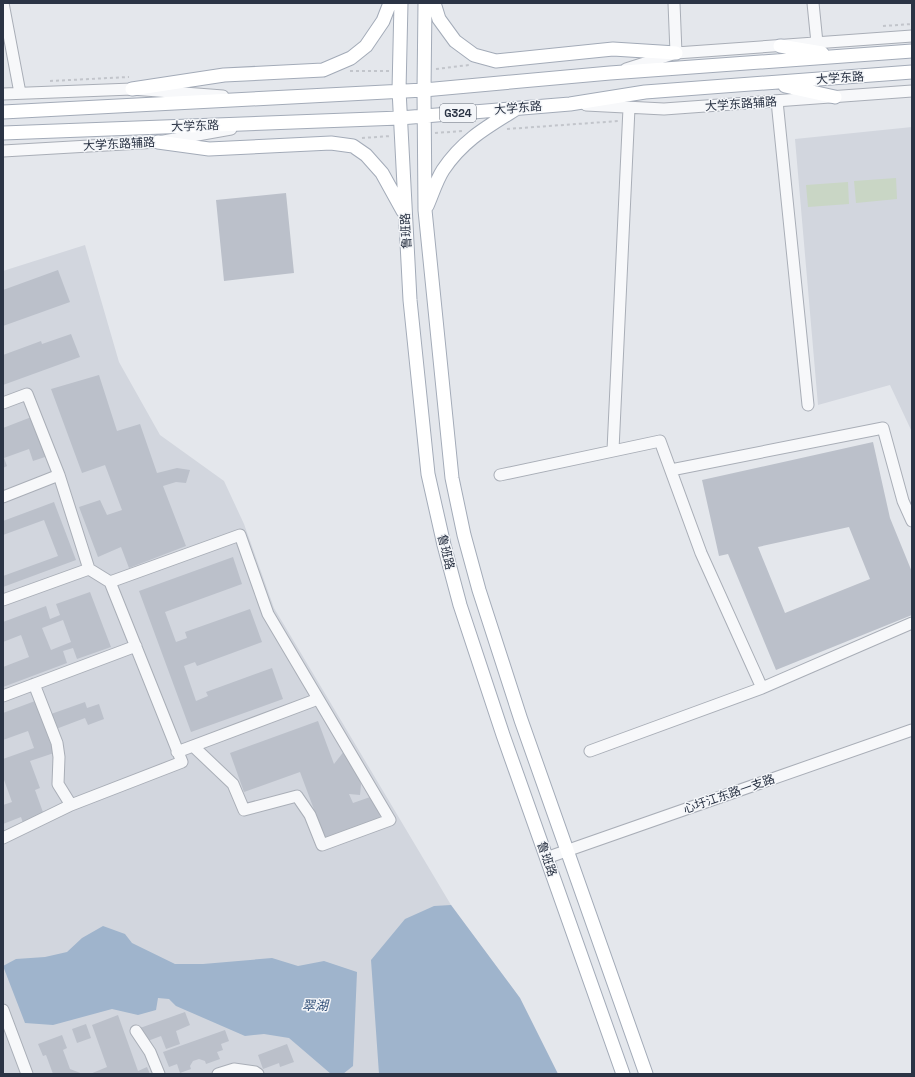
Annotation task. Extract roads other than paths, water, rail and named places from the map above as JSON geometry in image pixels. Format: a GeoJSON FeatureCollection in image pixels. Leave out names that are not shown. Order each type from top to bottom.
{"type":"FeatureCollection","features":[{"type":"Feature","properties":{"kind":"main road"},"geometry":{"type":"LineString","coordinates":[[132,89],[224,75],[323,70],[351,58],[366,46],[383,20],[390,3]]}},
{"type":"Feature","properties":{"kind":"main road","name":"鲁班路"},"geometry":{"type":"LineString","coordinates":[[401,3],[399,90],[405,214],[410,300],[428,474],[444,545],[460,605],[503,735],[623,1074]]}},
{"type":"Feature","properties":{"kind":"main road","name":"鲁班路"},"geometry":{"type":"LineString","coordinates":[[425,3],[425,210],[452,478],[464,535],[479,590],[519,713],[646,1074]]}},
{"type":"Feature","properties":{"kind":"main road"},"geometry":{"type":"LineString","coordinates":[[434,3],[439,19],[455,41],[474,55],[496,61],[614,49],[676,53]]}},
{"type":"Feature","properties":{"kind":"main road"},"geometry":{"type":"LineString","coordinates":[[780,46],[844,56]]}},
{"type":"Feature","properties":{"kind":"main road","name":"大学东路"},"geometry":{"type":"LineString","coordinates":[[3,112],[399,90],[424,90],[610,73],[912,51]]}},
{"type":"Feature","properties":{"kind":"main road","name":"大学东路"},"geometry":{"type":"LineString","coordinates":[[3,132],[400,118],[518,107],[570,104],[645,92],[912,72]]}},
{"type":"Feature","properties":{"kind":"main road"},"geometry":{"type":"LineString","coordinates":[[770,83],[836,97]]}},
{"type":"Feature","properties":{"kind":"main road"},"geometry":{"type":"LineString","coordinates":[[425,210],[442,171],[459,148],[481,130],[518,107]]}},
{"type":"Feature","properties":{"kind":"main road"},"geometry":{"type":"LineString","coordinates":[[158,142],[209,149],[331,143],[353,146],[366,155],[382,173],[405,214]]}},
{"type":"Feature","properties":{"kind":"street"},"geometry":{"type":"LineString","coordinates":[[3,3],[20,93]]}},
{"type":"Feature","properties":{"kind":"street"},"geometry":{"type":"LineString","coordinates":[[674,3],[676,53]]}},
{"type":"Feature","properties":{"kind":"street"},"geometry":{"type":"LineString","coordinates":[[813,3],[817,43]]}},
{"type":"Feature","properties":{"kind":"street"},"geometry":{"type":"LineString","coordinates":[[610,73],[676,53],[912,36]]}},
{"type":"Feature","properties":{"kind":"street"},"geometry":{"type":"LineString","coordinates":[[3,94],[132,89],[258,99]]}},
{"type":"Feature","properties":{"kind":"street","name":"大学东路辅路"},"geometry":{"type":"LineString","coordinates":[[570,104],[664,109],[912,91]]}},
{"type":"Feature","properties":{"kind":"street"},"geometry":{"type":"LineString","coordinates":[[777,101],[808,404]]}},
{"type":"Feature","properties":{"kind":"street"},"geometry":{"type":"LineString","coordinates":[[613,450],[629,108]]}},
{"type":"Feature","properties":{"kind":"street","name":"大学东路辅路"},"geometry":{"type":"LineString","coordinates":[[3,151],[158,142],[258,124]]}},
{"type":"Feature","properties":{"kind":"street"},"geometry":{"type":"LineString","coordinates":[[3,403],[27,394],[58,475],[89,569],[110,582],[182,762],[72,805],[3,838]]}},
{"type":"Feature","properties":{"kind":"street"},"geometry":{"type":"LineString","coordinates":[[671,470],[883,428],[903,501],[912,521]]}},
{"type":"Feature","properties":{"kind":"street"},"geometry":{"type":"LineString","coordinates":[[500,476],[613,450],[660,441],[701,553],[762,688]]}},
{"type":"Feature","properties":{"kind":"street"},"geometry":{"type":"LineString","coordinates":[[3,497],[58,475]]}},
{"type":"Feature","properties":{"kind":"street"},"geometry":{"type":"LineString","coordinates":[[110,582],[240,535],[268,614],[390,820],[322,845],[310,815],[297,796],[244,810],[234,784],[193,746]]}},
{"type":"Feature","properties":{"kind":"street"},"geometry":{"type":"LineString","coordinates":[[3,600],[89,569]]}},
{"type":"Feature","properties":{"kind":"street"},"geometry":{"type":"LineString","coordinates":[[590,751],[762,688],[912,623]]}},
{"type":"Feature","properties":{"kind":"street"},"geometry":{"type":"LineString","coordinates":[[3,696],[136,646]]}},
{"type":"Feature","properties":{"kind":"street"},"geometry":{"type":"LineString","coordinates":[[34,684],[57,743],[59,757],[58,784],[72,805]]}},
{"type":"Feature","properties":{"kind":"street"},"geometry":{"type":"LineString","coordinates":[[177,752],[318,699]]}},
{"type":"Feature","properties":{"kind":"street","name":"心圩江东路一支路"},"geometry":{"type":"LineString","coordinates":[[546,858],[912,730]]}},
{"type":"Feature","properties":{"kind":"street"},"geometry":{"type":"LineString","coordinates":[[3,1010],[27,1074]]}},
{"type":"Feature","properties":{"kind":"street"},"geometry":{"type":"LineString","coordinates":[[136,1031],[150,1052],[158,1074]]}},
{"type":"Feature","properties":{"kind":"street"},"geometry":{"type":"LineString","coordinates":[[218,1074],[234,1069],[255,1072],[258,1074]]}},
{"type":"Feature","properties":{"kind":"water"},"geometry":{"type":"Polygon","coordinates":[[[451,905],[520,998],[558,1074],[379,1074],[371,960],[405,919],[434,906],[451,905]]]}},
{"type":"Feature","properties":{"kind":"water","name":"翠湖"},"geometry":{"type":"Polygon","coordinates":[[[103,926],[125,934],[132,943],[175,964],[203,964],[272,958],[298,966],[324,961],[357,972],[353,1066],[343,1074],[331,1074],[289,1038],[264,1034],[245,1036],[176,1006],[169,999],[158,998],[156,1010],[138,1015],[112,1009],[53,1025],[25,1023],[3,966],[16,959],[45,957],[67,952],[82,938],[103,926]]]}}]}
